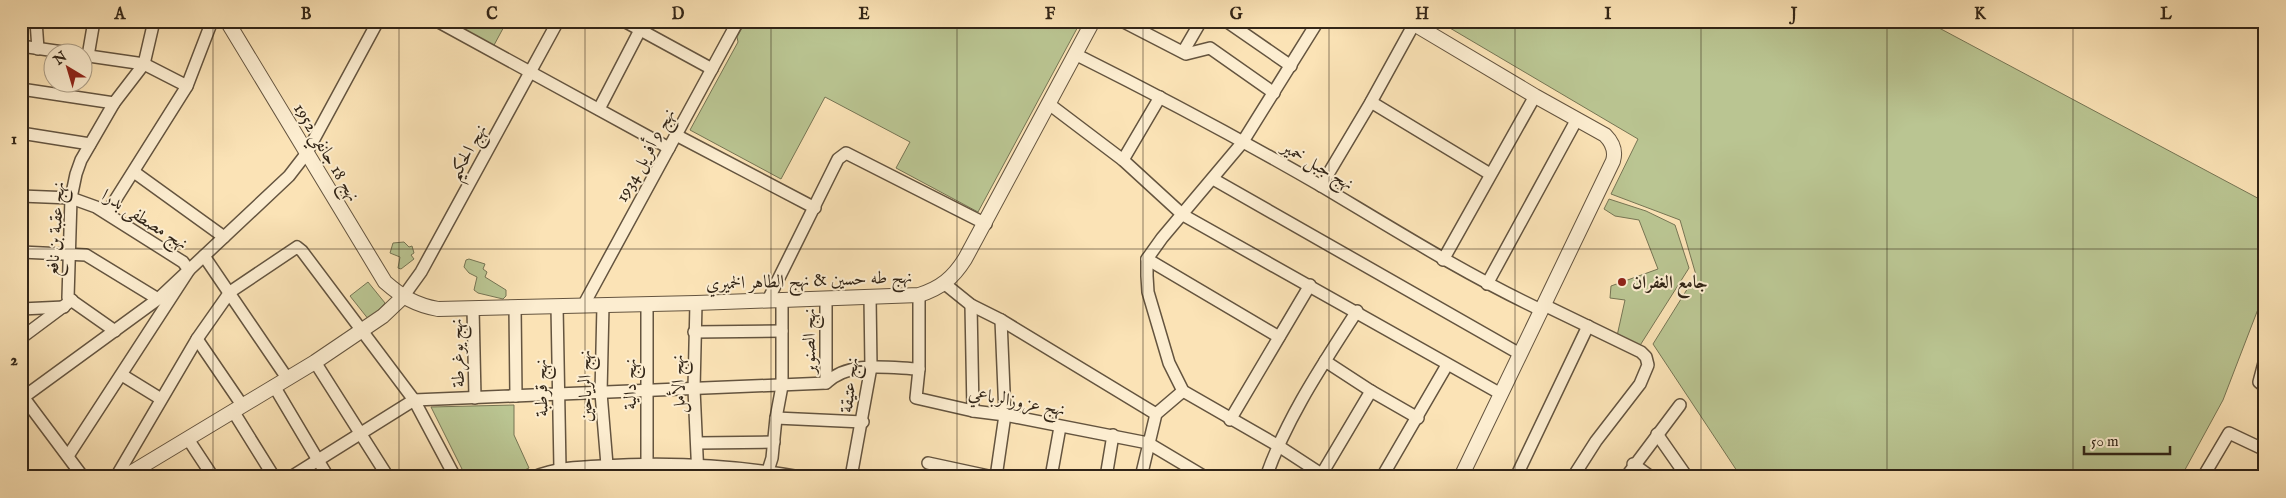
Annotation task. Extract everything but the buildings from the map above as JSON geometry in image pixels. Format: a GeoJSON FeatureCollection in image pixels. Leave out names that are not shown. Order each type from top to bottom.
{"type":"FeatureCollection","features":[{"type":"Feature","properties":{"kind":"street"},"geometry":{"type":"LineString","coordinates":[[36,21],[38,49]]}},
{"type":"Feature","properties":{"kind":"street"},"geometry":{"type":"LineString","coordinates":[[89,42],[94,21]]}},
{"type":"Feature","properties":{"kind":"street"},"geometry":{"type":"LineString","coordinates":[[144,64],[154,21]]}},
{"type":"Feature","properties":{"kind":"street"},"geometry":{"type":"LineString","coordinates":[[107,213],[186,86],[212,21]]}},
{"type":"Feature","properties":{"kind":"street","name":"نهج 18 جانفي 1952"},"geometry":{"type":"LineString","coordinates":[[227,21],[374,267],[385,282],[403,297]]}},
{"type":"Feature","properties":{"kind":"street"},"geometry":{"type":"LineString","coordinates":[[83,477],[22,397],[158,299],[289,176],[306,154],[378,21]]}},
{"type":"Feature","properties":{"kind":"street"},"geometry":{"type":"LineString","coordinates":[[437,21],[669,148]]}},
{"type":"Feature","properties":{"kind":"street","name":"نهج الحكيم"},"geometry":{"type":"LineString","coordinates":[[403,297],[421,272],[558,21]]}},
{"type":"Feature","properties":{"kind":"street"},"geometry":{"type":"LineString","coordinates":[[624,21],[712,69]]}},
{"type":"Feature","properties":{"kind":"street","name":"نهج 9 أفريل 1934"},"geometry":{"type":"LineString","coordinates":[[583,306],[738,21]]}},
{"type":"Feature","properties":{"kind":"street","name":"نهج طه حسين & نهج الطاهر الخميري"},"geometry":{"type":"LineString","coordinates":[[403,297],[421,306],[438,309],[696,304],[919,295],[945,284],[965,259],[986,224],[1092,21]]}},
{"type":"Feature","properties":{"kind":"street"},"geometry":{"type":"LineString","coordinates":[[1122,21],[1183,52],[1191,53],[1204,48],[1210,48],[1274,93]]}},
{"type":"Feature","properties":{"kind":"street"},"geometry":{"type":"LineString","coordinates":[[1183,52],[1200,21]]}},
{"type":"Feature","properties":{"kind":"street"},"geometry":{"type":"LineString","coordinates":[[1226,21],[1291,66]]}},
{"type":"Feature","properties":{"kind":"street"},"geometry":{"type":"LineString","coordinates":[[1318,21],[1242,143],[1162,238],[1147,259],[1148,292],[1168,363],[1183,391],[1230,420],[1277,445],[1322,476],[1371,391]]}},
{"type":"Feature","properties":{"kind":"street"},"geometry":{"type":"LineString","coordinates":[[1321,186],[1372,102],[1411,23],[1605,135],[1612,145],[1614,156],[1461,477]]}},
{"type":"Feature","properties":{"kind":"street"},"geometry":{"type":"LineString","coordinates":[[599,109],[640,30]]}},
{"type":"Feature","properties":{"kind":"street"},"geometry":{"type":"LineString","coordinates":[[21,46],[42,49]]}},
{"type":"Feature","properties":{"kind":"street","name":"نهج جبل خمير"},"geometry":{"type":"LineString","coordinates":[[1075,54],[1160,97],[1321,186],[1486,284],[1588,326],[1641,352],[1646,357],[1648,365],[1640,384],[1591,448],[1573,477]]}},
{"type":"Feature","properties":{"kind":"street"},"geometry":{"type":"LineString","coordinates":[[92,57],[144,64],[186,86]]}},
{"type":"Feature","properties":{"kind":"street","name":"نهج عقبة بن نافع"},"geometry":{"type":"LineString","coordinates":[[114,331],[68,304],[71,198],[81,160],[114,103],[144,64]]}},
{"type":"Feature","properties":{"kind":"street"},"geometry":{"type":"LineString","coordinates":[[21,88],[114,103]]}},
{"type":"Feature","properties":{"kind":"street"},"geometry":{"type":"LineString","coordinates":[[1443,260],[1535,96]]}},
{"type":"Feature","properties":{"kind":"street"},"geometry":{"type":"LineString","coordinates":[[1123,160],[1160,97]]}},
{"type":"Feature","properties":{"kind":"street"},"geometry":{"type":"LineString","coordinates":[[1372,102],[1490,174]]}},
{"type":"Feature","properties":{"kind":"street"},"geometry":{"type":"LineString","coordinates":[[1049,104],[1123,160],[1183,215],[1357,311],[1447,365],[1501,394]]}},
{"type":"Feature","properties":{"kind":"street"},"geometry":{"type":"LineString","coordinates":[[1486,284],[1577,119]]}},
{"type":"Feature","properties":{"kind":"street"},"geometry":{"type":"LineString","coordinates":[[21,133],[90,144]]}},
{"type":"Feature","properties":{"kind":"street"},"geometry":{"type":"LineString","coordinates":[[676,135],[815,208]]}},
{"type":"Feature","properties":{"kind":"street"},"geometry":{"type":"LineString","coordinates":[[767,474],[774,442],[782,386],[782,331],[775,300],[838,159],[848,153],[986,224]]}},
{"type":"Feature","properties":{"kind":"street"},"geometry":{"type":"LineString","coordinates":[[134,172],[224,237]]}},
{"type":"Feature","properties":{"kind":"street"},"geometry":{"type":"LineString","coordinates":[[1213,179],[1520,354]]}},
{"type":"Feature","properties":{"kind":"street","name":"نهج مصطفى بدرا"},"geometry":{"type":"LineString","coordinates":[[21,196],[71,198],[107,213],[183,262],[189,270]]}},
{"type":"Feature","properties":{"kind":"street"},"geometry":{"type":"LineString","coordinates":[[116,477],[197,339],[230,292],[297,247],[302,251],[414,400],[455,477]]}},
{"type":"Feature","properties":{"kind":"street"},"geometry":{"type":"LineString","coordinates":[[21,252],[86,255],[158,299]]}},
{"type":"Feature","properties":{"kind":"street"},"geometry":{"type":"LineString","coordinates":[[204,256],[287,378]]}},
{"type":"Feature","properties":{"kind":"street"},"geometry":{"type":"LineString","coordinates":[[1147,259],[1279,337]]}},
{"type":"Feature","properties":{"kind":"street"},"geometry":{"type":"LineString","coordinates":[[68,456],[189,270]]}},
{"type":"Feature","properties":{"kind":"street"},"geometry":{"type":"LineString","coordinates":[[945,284],[971,305],[1001,320],[1156,414]]}},
{"type":"Feature","properties":{"kind":"street"},"geometry":{"type":"LineString","coordinates":[[1230,420],[1310,285]]}},
{"type":"Feature","properties":{"kind":"street","name":"نهج عزوزالرباعي"},"geometry":{"type":"LineString","coordinates":[[919,295],[919,369],[916,398],[973,411],[1005,415],[1148,443],[1205,477]]}},
{"type":"Feature","properties":{"kind":"street"},"geometry":{"type":"LineString","coordinates":[[124,477],[315,362],[383,316],[403,297]]}},
{"type":"Feature","properties":{"kind":"street","name":"نهج عتيقة"},"geometry":{"type":"LineString","coordinates":[[852,477],[871,367],[870,297]]}},
{"type":"Feature","properties":{"kind":"street","name":"نهج الصنوبر"},"geometry":{"type":"LineString","coordinates":[[826,298],[826,383]]}},
{"type":"Feature","properties":{"kind":"street"},"geometry":{"type":"LineString","coordinates":[[21,309],[68,304]]}},
{"type":"Feature","properties":{"kind":"street"},"geometry":{"type":"LineString","coordinates":[[21,338],[68,304]]}},
{"type":"Feature","properties":{"kind":"street","name":"نهج دالية"},"geometry":{"type":"LineString","coordinates":[[647,304],[647,464]]}},
{"type":"Feature","properties":{"kind":"street","name":"نهج الأمل"},"geometry":{"type":"LineString","coordinates":[[696,304],[694,389],[698,443],[698,477]]}},
{"type":"Feature","properties":{"kind":"street","name":"نهج الرياحين"},"geometry":{"type":"LineString","coordinates":[[602,305],[601,393],[607,471]]}},
{"type":"Feature","properties":{"kind":"street"},"geometry":{"type":"LineString","coordinates":[[971,305],[973,411]]}},
{"type":"Feature","properties":{"kind":"street","name":"نهج قرطبة"},"geometry":{"type":"LineString","coordinates":[[557,306],[560,469]]}},
{"type":"Feature","properties":{"kind":"street"},"geometry":{"type":"LineString","coordinates":[[515,307],[516,396]]}},
{"type":"Feature","properties":{"kind":"street","name":"نهج يوغرطة"},"geometry":{"type":"LineString","coordinates":[[473,308],[476,398]]}},
{"type":"Feature","properties":{"kind":"street"},"geometry":{"type":"LineString","coordinates":[[1266,477],[1277,445],[1325,361],[1357,311]]}},
{"type":"Feature","properties":{"kind":"street"},"geometry":{"type":"LineString","coordinates":[[928,463],[994,477],[1005,415],[1001,320]]}},
{"type":"Feature","properties":{"kind":"street"},"geometry":{"type":"LineString","coordinates":[[1516,477],[1588,326]]}},
{"type":"Feature","properties":{"kind":"street"},"geometry":{"type":"LineString","coordinates":[[694,332],[782,331]]}},
{"type":"Feature","properties":{"kind":"street"},"geometry":{"type":"LineString","coordinates":[[197,339],[238,408],[274,477]]}},
{"type":"Feature","properties":{"kind":"street"},"geometry":{"type":"LineString","coordinates":[[2265,359],[2258,377],[2259,382],[2265,387]]}},
{"type":"Feature","properties":{"kind":"street"},"geometry":{"type":"LineString","coordinates":[[1325,361],[1371,391],[1418,418]]}},
{"type":"Feature","properties":{"kind":"street"},"geometry":{"type":"LineString","coordinates":[[315,362],[388,477]]}},
{"type":"Feature","properties":{"kind":"street"},"geometry":{"type":"LineString","coordinates":[[1382,477],[1418,418],[1447,365]]}},
{"type":"Feature","properties":{"kind":"street"},"geometry":{"type":"LineString","coordinates":[[291,477],[414,400],[782,386],[826,383],[846,370],[871,367],[919,369]]}},
{"type":"Feature","properties":{"kind":"street"},"geometry":{"type":"LineString","coordinates":[[122,375],[161,399]]}},
{"type":"Feature","properties":{"kind":"street"},"geometry":{"type":"LineString","coordinates":[[274,386],[328,477]]}},
{"type":"Feature","properties":{"kind":"street"},"geometry":{"type":"LineString","coordinates":[[1141,477],[1156,414],[1183,391]]}},
{"type":"Feature","properties":{"kind":"street"},"geometry":{"type":"LineString","coordinates":[[1626,477],[1633,464],[1680,405]]}},
{"type":"Feature","properties":{"kind":"street"},"geometry":{"type":"LineString","coordinates":[[776,418],[862,422]]}},
{"type":"Feature","properties":{"kind":"street"},"geometry":{"type":"LineString","coordinates":[[1051,477],[1060,427]]}},
{"type":"Feature","properties":{"kind":"street"},"geometry":{"type":"LineString","coordinates":[[2203,477],[2229,432],[2265,450]]}},
{"type":"Feature","properties":{"kind":"street"},"geometry":{"type":"LineString","coordinates":[[1657,434],[1687,477]]}},
{"type":"Feature","properties":{"kind":"street"},"geometry":{"type":"LineString","coordinates":[[1106,477],[1113,435]]}},
{"type":"Feature","properties":{"kind":"street"},"geometry":{"type":"LineString","coordinates":[[188,440],[212,477]]}},
{"type":"Feature","properties":{"kind":"street"},"geometry":{"type":"LineString","coordinates":[[698,443],[774,442]]}},
{"type":"Feature","properties":{"kind":"street"},"geometry":{"type":"LineString","coordinates":[[536,476],[560,469],[607,471],[647,464],[698,464],[800,477]]}},
{"type":"Feature","properties":{"kind":"street"},"geometry":{"type":"LineString","coordinates":[[1633,464],[1651,477]]}},
{"type":"Feature","properties":{"kind":"green space"},"geometry":{"type":"Polygon","coordinates":[[[447,21],[507,21],[493,47],[447,21]]]}},
{"type":"Feature","properties":{"kind":"green space"},"geometry":{"type":"Polygon","coordinates":[[[746,21],[1081,21],[978,212],[896,168],[910,142],[825,97],[781,179],[690,130],[738,42],[737,37],[746,21]]]}},
{"type":"Feature","properties":{"kind":"green space"},"geometry":{"type":"Polygon","coordinates":[[[1438,21],[1926,21],[2265,202],[2265,291],[2223,400],[2181,477],[1741,477],[1653,344],[1696,275],[1680,220],[1611,194],[1638,139],[1438,21]]]}},
{"type":"Feature","properties":{"kind":"green space"},"geometry":{"type":"Polygon","coordinates":[[[1609,199],[1646,211],[1675,225],[1689,268],[1639,347],[1617,336],[1625,300],[1610,298],[1611,286],[1658,269],[1639,220],[1615,216],[1604,209],[1609,199]]]}},
{"type":"Feature","properties":{"kind":"green space"},"geometry":{"type":"Polygon","coordinates":[[[404,242],[409,247],[412,246],[414,253],[411,255],[414,259],[401,269],[398,268],[400,257],[390,253],[393,243],[404,242]]]}},
{"type":"Feature","properties":{"kind":"green space"},"geometry":{"type":"Polygon","coordinates":[[[469,259],[485,264],[483,269],[487,272],[485,277],[506,290],[506,296],[503,299],[478,293],[474,290],[477,277],[469,273],[464,267],[466,260],[469,259]]]}},
{"type":"Feature","properties":{"kind":"green space"},"geometry":{"type":"Polygon","coordinates":[[[368,282],[385,303],[369,320],[350,296],[368,282]]]}},
{"type":"Feature","properties":{"kind":"green space"},"geometry":{"type":"Polygon","coordinates":[[[514,405],[514,435],[529,468],[510,477],[466,477],[431,407],[514,405]]]}},
{"type":"Feature","properties":{"kind":"place","name":"جامع الغفران"},"geometry":{"type":"Point","coordinates":[1622,282]}}]}
